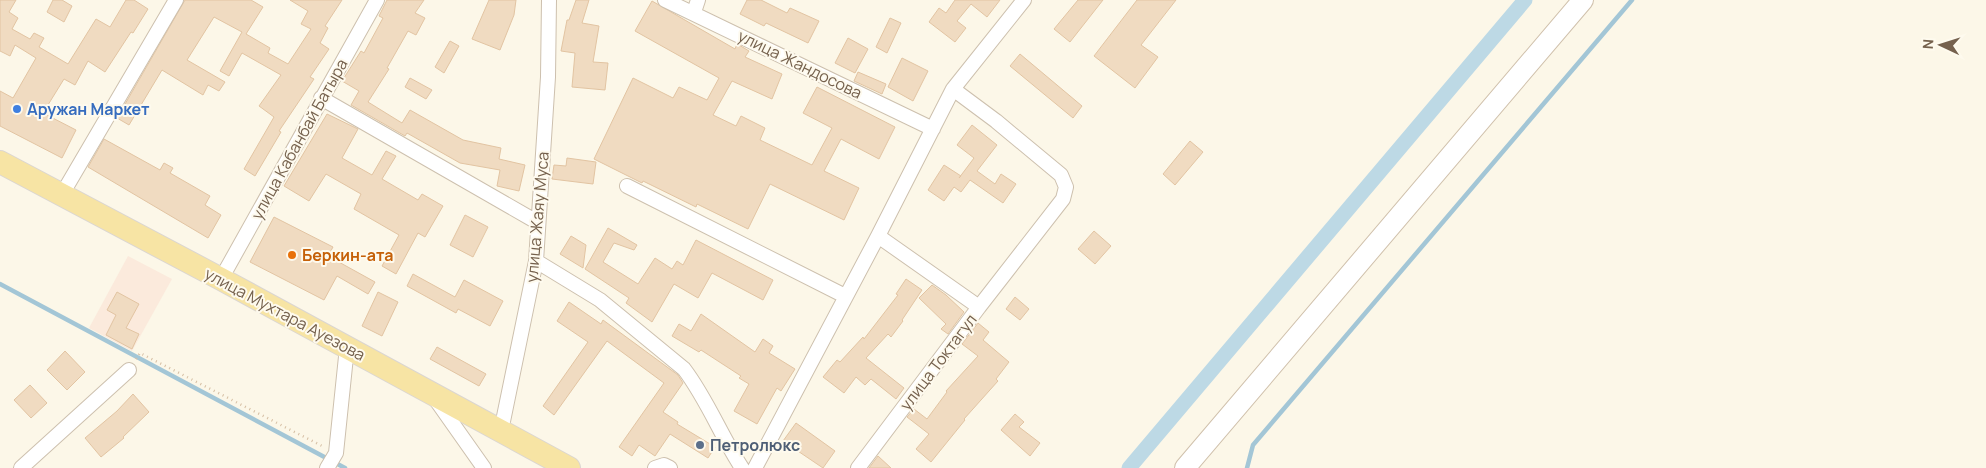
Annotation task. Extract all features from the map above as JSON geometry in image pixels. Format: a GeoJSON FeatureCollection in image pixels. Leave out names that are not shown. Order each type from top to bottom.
{"type":"FeatureCollection","features":[{"type":"Feature","properties":{"kind":"main road"},"geometry":{"type":"LineString","coordinates":[[1185,468],[1583,0]]}},
{"type":"Feature","properties":{"kind":"main road","name":"улица Мухтара Ауезова"},"geometry":{"type":"LineString","coordinates":[[0,162],[61,196],[221,279],[569,468]]}},
{"type":"Feature","properties":{"kind":"street"},"geometry":{"type":"LineString","coordinates":[[61,196],[176,0]]}},
{"type":"Feature","properties":{"kind":"street","name":"улица Кабанбай Батыра"},"geometry":{"type":"LineString","coordinates":[[221,279],[376,0]]}},
{"type":"Feature","properties":{"kind":"street","name":"улица Жаяу Муса"},"geometry":{"type":"LineString","coordinates":[[501,430],[536,262],[537,222],[548,78],[549,0]]}},
{"type":"Feature","properties":{"kind":"street","name":"улица Жандосова"},"geometry":{"type":"LineString","coordinates":[[666,0],[696,6],[933,129]]}},
{"type":"Feature","properties":{"kind":"street"},"geometry":{"type":"LineString","coordinates":[[755,468],[878,236],[952,89],[1024,0]]}},
{"type":"Feature","properties":{"kind":"street"},"geometry":{"type":"LineString","coordinates":[[952,89],[996,121],[1061,175],[1066,187],[1063,200],[980,307]]}},
{"type":"Feature","properties":{"kind":"street"},"geometry":{"type":"LineString","coordinates":[[322,98],[537,222]]}},
{"type":"Feature","properties":{"kind":"street"},"geometry":{"type":"LineString","coordinates":[[627,186],[845,296]]}},
{"type":"Feature","properties":{"kind":"street","name":"улица Токтагул"},"geometry":{"type":"LineString","coordinates":[[858,468],[980,307],[878,236]]}},
{"type":"Feature","properties":{"kind":"street"},"geometry":{"type":"LineString","coordinates":[[536,262],[600,300],[684,369],[694,383],[742,468]]}},
{"type":"Feature","properties":{"kind":"street"},"geometry":{"type":"LineString","coordinates":[[332,461],[347,347]]}},
{"type":"Feature","properties":{"kind":"street"},"geometry":{"type":"LineString","coordinates":[[22,468],[129,370]]}},
{"type":"Feature","properties":{"kind":"street"},"geometry":{"type":"LineString","coordinates":[[432,393],[484,468]]}},
{"type":"Feature","properties":{"kind":"street"},"geometry":{"type":"LineString","coordinates":[[655,468],[664,465],[670,468]]}},
{"type":"Feature","properties":{"kind":"path"},"geometry":{"type":"LineString","coordinates":[[140,353],[332,461]]}},
{"type":"Feature","properties":{"kind":"shaded area"},"geometry":{"type":"Polygon","coordinates":[[[128,256],[172,279],[132,351],[89,328],[128,256]]]}},
{"type":"Feature","properties":{"kind":"building"},"geometry":{"type":"Polygon","coordinates":[[[0,0],[16,0],[9,12],[18,18],[12,29],[30,39],[34,33],[44,38],[39,47],[68,64],[96,19],[110,27],[126,0],[134,0],[148,9],[105,72],[88,61],[75,85],[64,79],[43,113],[76,130],[62,158],[0,126],[0,91],[13,98],[36,58],[15,45],[10,56],[0,51],[0,0]]]}},
{"type":"Feature","properties":{"kind":"building"},"geometry":{"type":"Polygon","coordinates":[[[53,0],[62,0],[72,6],[64,22],[47,12],[53,0]]]}},
{"type":"Feature","properties":{"kind":"building"},"geometry":{"type":"Polygon","coordinates":[[[185,0],[251,0],[263,7],[246,34],[270,48],[268,53],[288,64],[311,29],[301,24],[308,11],[290,0],[342,0],[325,26],[328,28],[320,43],[329,49],[310,77],[314,79],[279,131],[281,132],[255,176],[244,169],[274,117],[259,106],[281,75],[242,53],[229,76],[220,71],[242,32],[214,17],[187,60],[225,82],[219,91],[208,85],[203,95],[162,70],[129,125],[117,118],[185,0]]]}},
{"type":"Feature","properties":{"kind":"building"},"geometry":{"type":"Polygon","coordinates":[[[387,0],[424,0],[415,13],[425,18],[416,35],[408,31],[387,68],[389,69],[368,102],[402,123],[410,110],[463,140],[501,148],[499,159],[525,165],[519,191],[497,186],[500,170],[460,163],[407,133],[405,136],[351,105],[359,91],[342,81],[361,51],[364,53],[383,18],[379,16],[387,0]]]}},
{"type":"Feature","properties":{"kind":"building"},"geometry":{"type":"Polygon","coordinates":[[[489,0],[516,0],[514,15],[500,50],[472,39],[489,0]]]}},
{"type":"Feature","properties":{"kind":"building"},"geometry":{"type":"Polygon","coordinates":[[[576,0],[589,0],[582,23],[599,26],[593,62],[608,63],[605,90],[572,87],[575,53],[561,51],[567,20],[569,20],[576,0]]]}},
{"type":"Feature","properties":{"kind":"building"},"geometry":{"type":"Polygon","coordinates":[[[747,0],[761,0],[787,13],[790,8],[819,21],[808,43],[766,23],[764,26],[740,14],[747,0]]]}},
{"type":"Feature","properties":{"kind":"building"},"geometry":{"type":"Polygon","coordinates":[[[955,0],[1000,0],[987,17],[971,4],[957,21],[966,28],[955,42],[929,22],[939,8],[946,13],[955,0]]]}},
{"type":"Feature","properties":{"kind":"building"},"geometry":{"type":"Polygon","coordinates":[[[1078,0],[1103,0],[1070,42],[1054,29],[1078,0]]]}},
{"type":"Feature","properties":{"kind":"building"},"geometry":{"type":"Polygon","coordinates":[[[1137,0],[1176,0],[1141,45],[1158,57],[1135,88],[1094,56],[1137,0]]]}},
{"type":"Feature","properties":{"kind":"building"},"geometry":{"type":"Polygon","coordinates":[[[652,1],[735,49],[737,44],[739,45],[749,51],[745,57],[782,74],[772,99],[732,81],[713,115],[736,126],[741,116],[765,128],[760,140],[812,165],[832,128],[803,113],[817,87],[895,127],[879,159],[841,139],[824,171],[859,188],[844,220],[770,184],[748,229],[697,204],[696,207],[643,181],[642,183],[594,159],[633,78],[673,98],[679,87],[707,100],[719,78],[635,31],[652,1]]]}},
{"type":"Feature","properties":{"kind":"building"},"geometry":{"type":"Polygon","coordinates":[[[890,18],[901,23],[887,53],[876,47],[890,18]]]}},
{"type":"Feature","properties":{"kind":"building"},"geometry":{"type":"Polygon","coordinates":[[[848,38],[868,49],[855,73],[835,63],[848,38]]]}},
{"type":"Feature","properties":{"kind":"building"},"geometry":{"type":"Polygon","coordinates":[[[450,41],[459,46],[444,73],[435,67],[450,41]]]}},
{"type":"Feature","properties":{"kind":"building"},"geometry":{"type":"Polygon","coordinates":[[[1020,54],[1082,106],[1073,118],[1010,66],[1020,54]]]}},
{"type":"Feature","properties":{"kind":"building"},"geometry":{"type":"Polygon","coordinates":[[[902,58],[928,71],[913,101],[888,87],[902,58]]]}},
{"type":"Feature","properties":{"kind":"building"},"geometry":{"type":"Polygon","coordinates":[[[858,72],[886,84],[882,94],[854,81],[858,72]]]}},
{"type":"Feature","properties":{"kind":"building"},"geometry":{"type":"Polygon","coordinates":[[[410,78],[432,90],[426,99],[405,87],[410,78]]]}},
{"type":"Feature","properties":{"kind":"building"},"geometry":{"type":"Polygon","coordinates":[[[327,114],[358,129],[342,158],[372,175],[386,151],[396,156],[382,179],[418,200],[422,194],[443,206],[425,237],[418,233],[396,274],[382,266],[399,235],[354,209],[361,194],[326,174],[309,201],[284,186],[327,114]]]}},
{"type":"Feature","properties":{"kind":"building"},"geometry":{"type":"Polygon","coordinates":[[[972,125],[997,145],[977,171],[995,184],[1001,174],[1016,184],[1003,203],[970,180],[961,192],[954,187],[944,201],[928,190],[944,165],[961,176],[974,158],[957,145],[972,125]]]}},
{"type":"Feature","properties":{"kind":"building"},"geometry":{"type":"Polygon","coordinates":[[[104,139],[160,170],[164,163],[173,168],[170,173],[210,196],[205,205],[221,215],[208,238],[88,167],[104,139]]]}},
{"type":"Feature","properties":{"kind":"building"},"geometry":{"type":"Polygon","coordinates":[[[1190,141],[1203,152],[1175,185],[1163,174],[1190,141]]]}},
{"type":"Feature","properties":{"kind":"building"},"geometry":{"type":"Polygon","coordinates":[[[567,158],[596,162],[593,184],[552,179],[554,165],[566,166],[567,158]]]}},
{"type":"Feature","properties":{"kind":"building"},"geometry":{"type":"Polygon","coordinates":[[[465,215],[488,227],[473,257],[450,245],[465,215]]]}},
{"type":"Feature","properties":{"kind":"building","name":"Беркин-ата"},"geometry":{"type":"Polygon","coordinates":[[[274,217],[333,247],[328,256],[375,282],[368,294],[337,276],[324,300],[250,262],[274,217]]]}},
{"type":"Feature","properties":{"kind":"building"},"geometry":{"type":"Polygon","coordinates":[[[608,228],[637,245],[634,250],[614,243],[603,262],[638,284],[655,258],[672,269],[677,261],[683,265],[696,240],[773,280],[763,300],[712,273],[698,298],[674,284],[652,322],[626,303],[629,298],[585,269],[608,228]]]}},
{"type":"Feature","properties":{"kind":"building"},"geometry":{"type":"Polygon","coordinates":[[[1094,231],[1111,246],[1095,264],[1078,249],[1094,231]]]}},
{"type":"Feature","properties":{"kind":"building"},"geometry":{"type":"Polygon","coordinates":[[[571,236],[586,245],[583,268],[560,254],[571,236]]]}},
{"type":"Feature","properties":{"kind":"building"},"geometry":{"type":"Polygon","coordinates":[[[413,274],[455,297],[464,280],[503,301],[490,326],[458,309],[456,313],[407,286],[413,274]]]}},
{"type":"Feature","properties":{"kind":"building"},"geometry":{"type":"Polygon","coordinates":[[[906,279],[922,290],[891,337],[888,334],[866,358],[904,388],[896,399],[871,379],[865,385],[856,377],[844,393],[823,377],[837,360],[840,362],[863,337],[864,339],[898,295],[896,294],[906,279]]]}},
{"type":"Feature","properties":{"kind":"building"},"geometry":{"type":"Polygon","coordinates":[[[932,285],[964,312],[948,334],[941,329],[946,324],[919,298],[932,285]]]}},
{"type":"Feature","properties":{"kind":"building"},"geometry":{"type":"Polygon","coordinates":[[[117,292],[139,304],[126,328],[139,334],[132,349],[106,335],[116,315],[107,310],[117,292]]]}},
{"type":"Feature","properties":{"kind":"building"},"geometry":{"type":"Polygon","coordinates":[[[378,292],[398,302],[382,336],[362,326],[378,292]]]}},
{"type":"Feature","properties":{"kind":"building"},"geometry":{"type":"Polygon","coordinates":[[[1015,297],[1029,309],[1020,320],[1006,309],[1015,297]]]}},
{"type":"Feature","properties":{"kind":"building"},"geometry":{"type":"Polygon","coordinates":[[[569,302],[601,324],[603,320],[678,375],[683,383],[663,412],[678,422],[677,424],[715,447],[708,458],[670,434],[655,456],[639,445],[632,456],[619,447],[664,383],[607,341],[554,415],[543,406],[588,342],[557,321],[569,302]]]}},
{"type":"Feature","properties":{"kind":"building"},"geometry":{"type":"Polygon","coordinates":[[[701,314],[755,352],[763,339],[773,346],[769,353],[795,369],[781,391],[777,388],[757,424],[734,411],[749,384],[739,378],[741,376],[701,350],[699,352],[672,336],[679,324],[691,331],[701,314]]]}},
{"type":"Feature","properties":{"kind":"building"},"geometry":{"type":"Polygon","coordinates":[[[978,323],[989,332],[983,340],[1009,362],[996,379],[998,381],[964,419],[931,462],[916,449],[929,434],[907,417],[914,409],[927,419],[946,391],[978,356],[962,344],[978,323]]]}},
{"type":"Feature","properties":{"kind":"building"},"geometry":{"type":"Polygon","coordinates":[[[437,347],[486,374],[479,386],[430,359],[437,347]]]}},
{"type":"Feature","properties":{"kind":"building"},"geometry":{"type":"Polygon","coordinates":[[[65,351],[85,372],[67,390],[47,370],[65,351]]]}},
{"type":"Feature","properties":{"kind":"building"},"geometry":{"type":"Polygon","coordinates":[[[30,385],[47,403],[31,418],[14,400],[30,385]]]}},
{"type":"Feature","properties":{"kind":"building"},"geometry":{"type":"Polygon","coordinates":[[[133,394],[149,412],[124,438],[101,457],[85,438],[117,411],[133,394]]]}},
{"type":"Feature","properties":{"kind":"building"},"geometry":{"type":"Polygon","coordinates":[[[1015,414],[1024,422],[1019,427],[1040,443],[1030,456],[1001,430],[1015,414]]]}},
{"type":"Feature","properties":{"kind":"building"},"geometry":{"type":"Polygon","coordinates":[[[796,423],[835,451],[823,468],[783,441],[796,423]]]}},
{"type":"Feature","properties":{"kind":"building"},"geometry":{"type":"Polygon","coordinates":[[[878,456],[891,468],[869,468],[878,456]]]}},
{"type":"Feature","properties":{"kind":"waterway"},"geometry":{"type":"LineString","coordinates":[[1129,468],[1525,0]]}},
{"type":"Feature","properties":{"kind":"waterway"},"geometry":{"type":"LineString","coordinates":[[1247,468],[1253,445],[1632,0]]}},
{"type":"Feature","properties":{"kind":"waterway"},"geometry":{"type":"LineString","coordinates":[[0,284],[345,468]]}},
{"type":"Feature","properties":{"kind":"place","name":"Аружан Маркет"},"geometry":{"type":"Point","coordinates":[17,109]}},
{"type":"Feature","properties":{"kind":"place","name":"Беркин-ата"},"geometry":{"type":"Point","coordinates":[292,255]}},
{"type":"Feature","properties":{"kind":"place","name":"Петролюкс"},"geometry":{"type":"Point","coordinates":[700,445]}}]}
